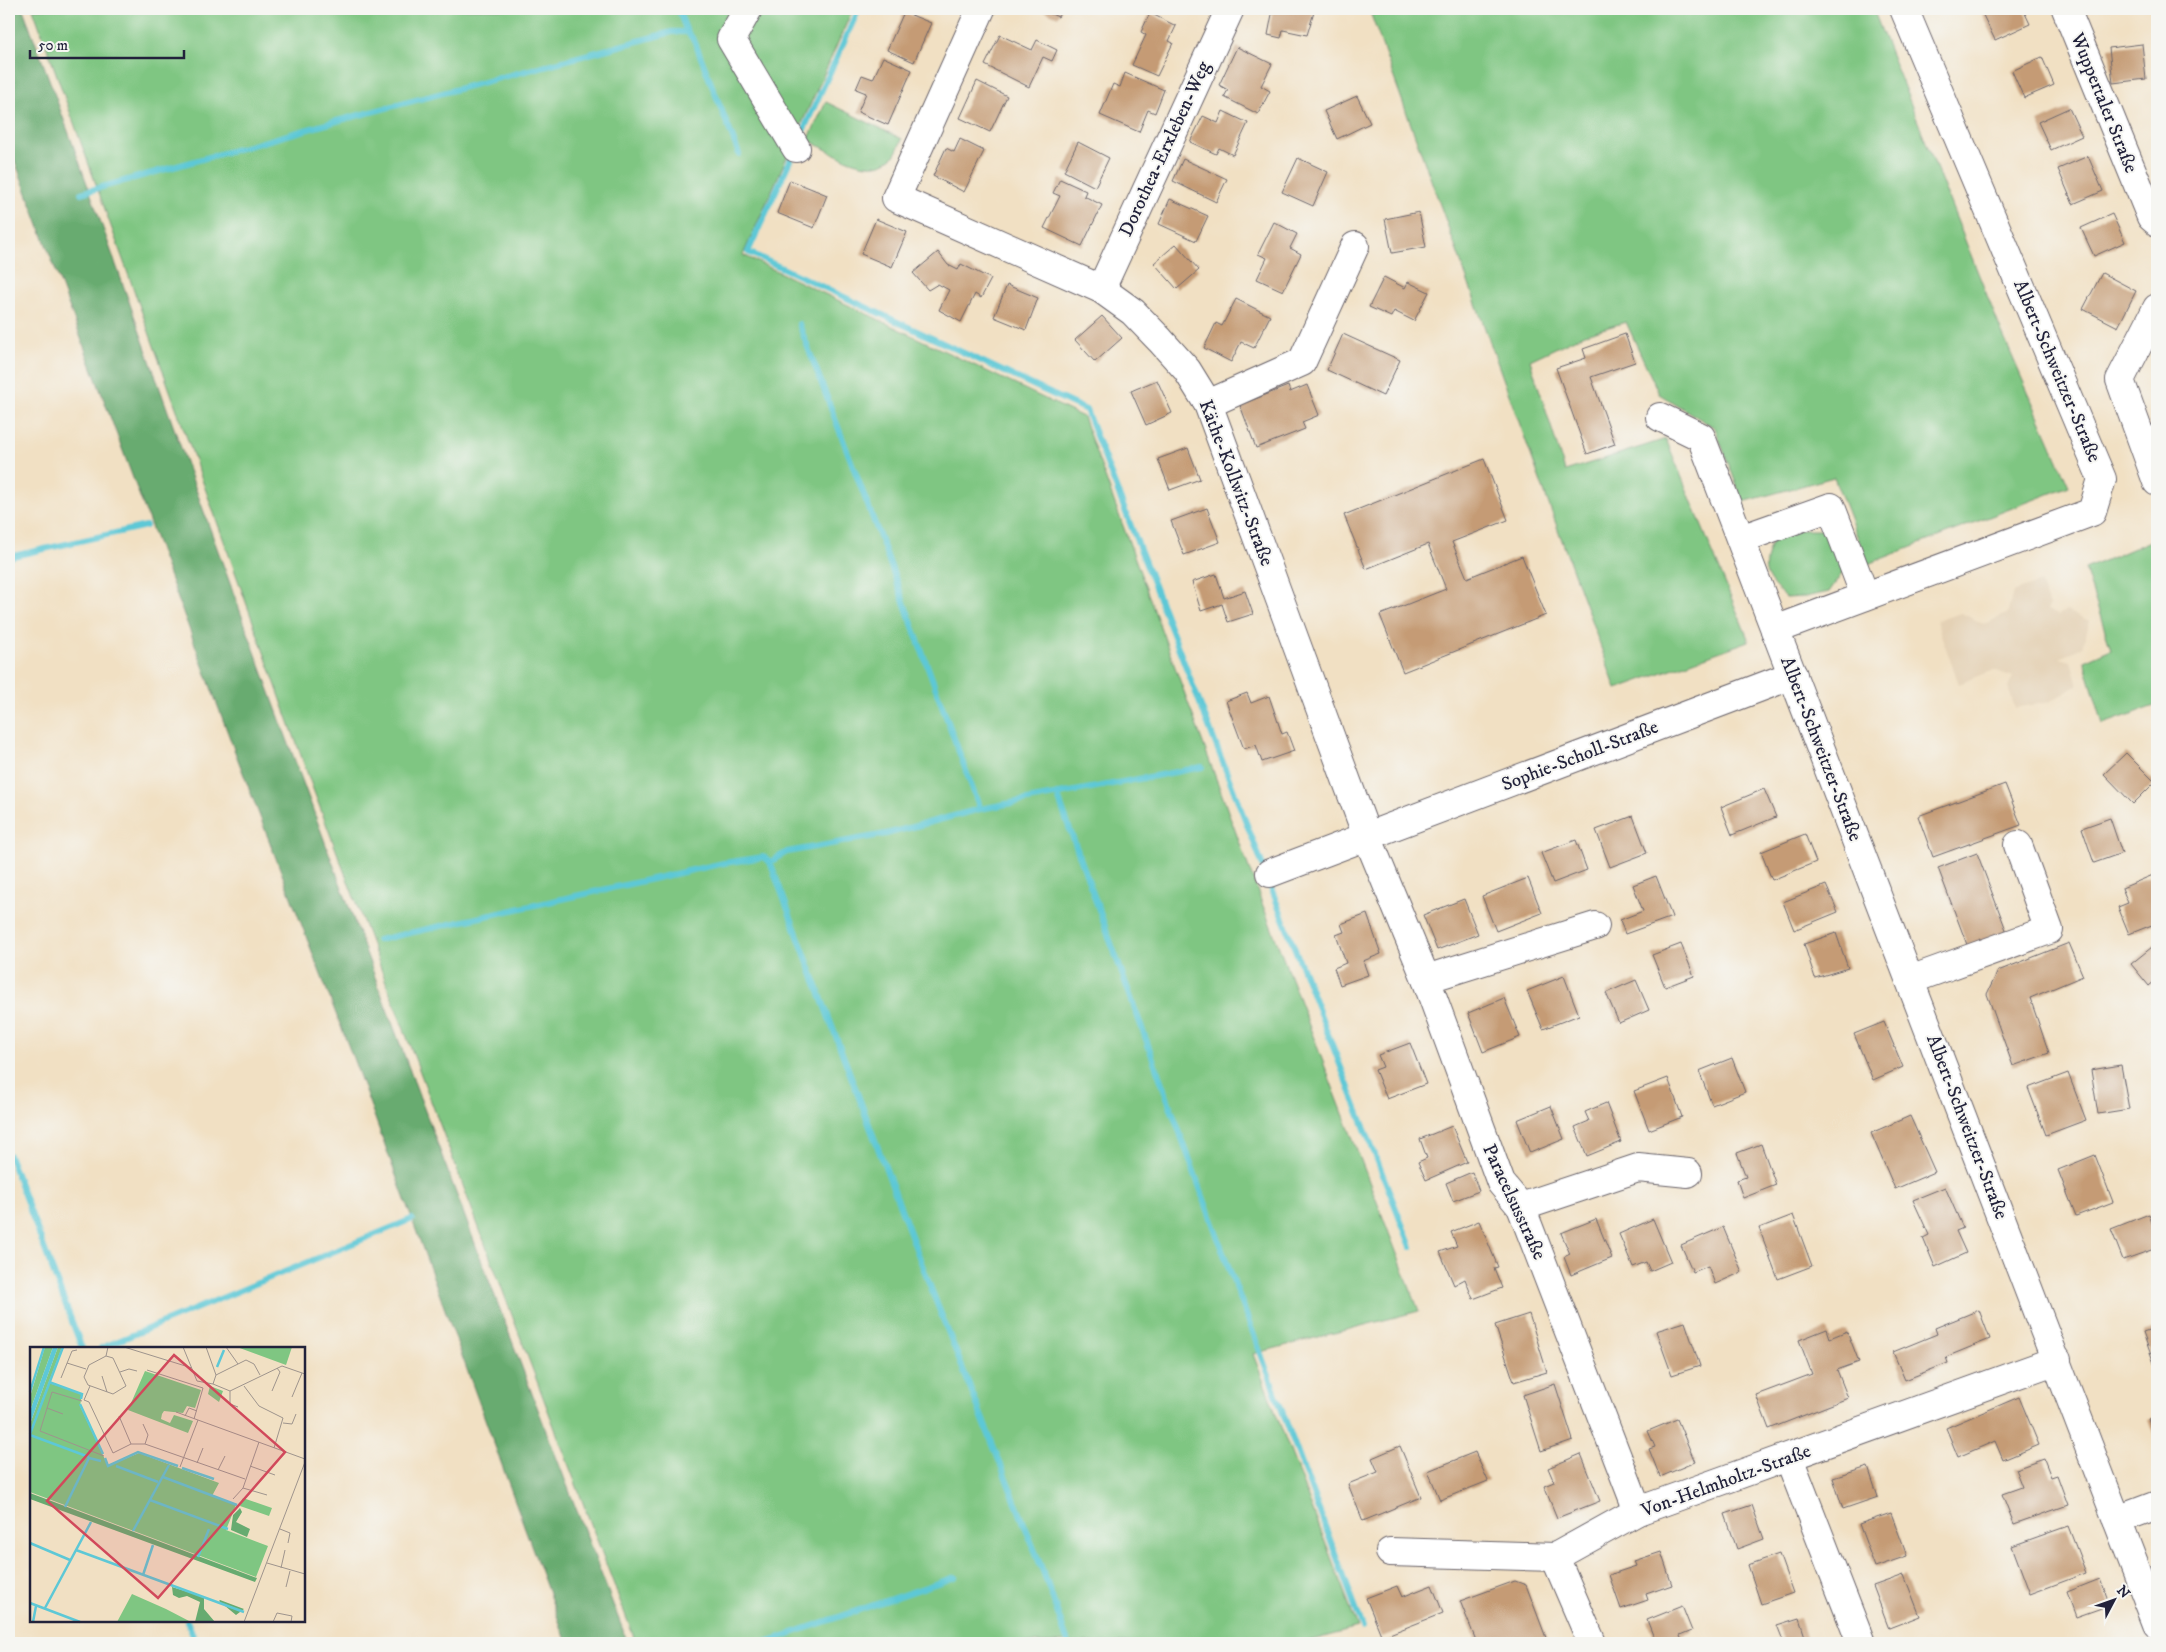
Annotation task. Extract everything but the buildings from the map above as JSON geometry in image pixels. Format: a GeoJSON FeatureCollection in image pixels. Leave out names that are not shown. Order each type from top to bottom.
{"type":"FeatureCollection","features":[{"type":"Feature","properties":{"kind":"street"},"geometry":{"type":"LineString","coordinates":[[748,9],[731,39],[796,148]]}},
{"type":"Feature","properties":{"kind":"street","name":"Käthe-Kollwitz-Straße"},"geometry":{"type":"LineString","coordinates":[[981,9],[896,198],[1101,289],[1132,312],[1187,370],[1208,404],[1367,836]]}},
{"type":"Feature","properties":{"kind":"street","name":"Dorothea-Erxleben-Weg"},"geometry":{"type":"LineString","coordinates":[[1101,289],[1230,9]]}},
{"type":"Feature","properties":{"kind":"street","name":"Albert-Schweitzer-Straße"},"geometry":{"type":"LineString","coordinates":[[1775,630],[2092,512],[2102,479],[1904,9]]}},
{"type":"Feature","properties":{"kind":"street","name":"Wuppertaler Straße"},"geometry":{"type":"LineString","coordinates":[[2066,9],[2151,218],[2157,222]]}},
{"type":"Feature","properties":{"kind":"street"},"geometry":{"type":"LineString","coordinates":[[1208,404],[1302,362],[1355,246]]}},
{"type":"Feature","properties":{"kind":"street"},"geometry":{"type":"LineString","coordinates":[[2157,308],[2120,380],[2157,482]]}},
{"type":"Feature","properties":{"kind":"street","name":"Albert-Schweitzer-Straße"},"geometry":{"type":"LineString","coordinates":[[1660,417],[1701,437],[2157,1624]]}},
{"type":"Feature","properties":{"kind":"street"},"geometry":{"type":"LineString","coordinates":[[1741,539],[1831,507],[1865,596]]}},
{"type":"Feature","properties":{"kind":"street","name":"Sophie-Scholl-Straße"},"geometry":{"type":"LineString","coordinates":[[1270,873],[1793,675]]}},
{"type":"Feature","properties":{"kind":"street","name":"Paracelsusstraße"},"geometry":{"type":"LineString","coordinates":[[1367,836],[1426,979],[1501,1183],[1521,1207],[1638,1511]]}},
{"type":"Feature","properties":{"kind":"street"},"geometry":{"type":"LineString","coordinates":[[1910,980],[2049,930],[2018,844]]}},
{"type":"Feature","properties":{"kind":"street"},"geometry":{"type":"LineString","coordinates":[[1426,979],[1595,926]]}},
{"type":"Feature","properties":{"kind":"street"},"geometry":{"type":"LineString","coordinates":[[1521,1207],[1638,1168],[1688,1173]]}},
{"type":"Feature","properties":{"kind":"street","name":"Von-Helmholtz-Straße"},"geometry":{"type":"LineString","coordinates":[[1555,1557],[1638,1511],[2057,1360]]}},
{"type":"Feature","properties":{"kind":"street"},"geometry":{"type":"LineString","coordinates":[[1789,1458],[1861,1643]]}},
{"type":"Feature","properties":{"kind":"street"},"geometry":{"type":"LineString","coordinates":[[2117,1520],[2157,1506]]}},
{"type":"Feature","properties":{"kind":"street"},"geometry":{"type":"LineString","coordinates":[[1390,1552],[1555,1557],[1592,1643]]}},
{"type":"Feature","properties":{"kind":"shaded area"},"geometry":{"type":"Polygon","coordinates":[[[2040,582],[2049,606],[2047,610],[2058,615],[2066,611],[2090,621],[2082,647],[2060,658],[2071,661],[2078,685],[2049,702],[2015,708],[2008,688],[2013,677],[1994,670],[1959,684],[1936,621],[1961,613],[1984,624],[2007,614],[2013,592],[2040,582]]]}},
{"type":"Feature","properties":{"kind":"green space"},"geometry":{"type":"Polygon","coordinates":[[[9,9],[23,9],[215,543],[337,875],[481,1260],[628,1643],[567,1643],[353,1058],[235,752],[9,145],[9,9]]]}},
{"type":"Feature","properties":{"kind":"green space"},"geometry":{"type":"Polygon","coordinates":[[[33,9],[853,9],[743,255],[1083,417],[1260,898],[1419,1311],[1253,1354],[1358,1628],[1301,1643],[636,1643],[313,789],[33,9]]]}},
{"type":"Feature","properties":{"kind":"green space"},"geometry":{"type":"Polygon","coordinates":[[[1381,9],[1873,9],[2002,333],[2069,486],[1868,564],[1834,477],[1743,502],[1715,428],[1659,394],[1626,322],[1585,334],[1530,360],[1565,471],[1666,439],[1749,641],[1616,689],[1370,12],[1381,9]]]}},
{"type":"Feature","properties":{"kind":"green space"},"geometry":{"type":"Polygon","coordinates":[[[826,102],[902,139],[893,157],[883,163],[873,165],[862,164],[850,161],[808,140],[826,102]]]}},
{"type":"Feature","properties":{"kind":"green space"},"geometry":{"type":"Polygon","coordinates":[[[1795,530],[1824,530],[1841,546],[1843,572],[1829,592],[1805,597],[1786,598],[1766,573],[1766,559],[1772,541],[1795,530]]]}},
{"type":"Feature","properties":{"kind":"green space"},"geometry":{"type":"Polygon","coordinates":[[[2157,538],[2157,705],[2103,724],[2084,661],[2111,649],[2085,569],[2157,538]]]}},
{"type":"Feature","properties":{"kind":"waterway"},"geometry":{"type":"LineString","coordinates":[[678,9],[687,32]]}},
{"type":"Feature","properties":{"kind":"waterway"},"geometry":{"type":"LineString","coordinates":[[799,140],[859,9]]}},
{"type":"Feature","properties":{"kind":"waterway"},"geometry":{"type":"LineString","coordinates":[[81,193],[337,121],[672,32],[687,32],[694,40],[739,154]]}},
{"type":"Feature","properties":{"kind":"waterway"},"geometry":{"type":"LineString","coordinates":[[793,154],[748,252],[1086,410],[1265,871]]}},
{"type":"Feature","properties":{"kind":"waterway"},"geometry":{"type":"LineString","coordinates":[[799,324],[980,809]]}},
{"type":"Feature","properties":{"kind":"waterway"},"geometry":{"type":"LineString","coordinates":[[9,557],[146,526]]}},
{"type":"Feature","properties":{"kind":"waterway"},"geometry":{"type":"LineString","coordinates":[[770,862],[787,852],[886,834],[980,809],[1202,767]]}},
{"type":"Feature","properties":{"kind":"waterway"},"geometry":{"type":"LineString","coordinates":[[1057,794],[1230,1271],[1363,1628]]}},
{"type":"Feature","properties":{"kind":"waterway"},"geometry":{"type":"LineString","coordinates":[[378,940],[724,863],[764,857],[770,862],[932,1291],[1044,1574],[1068,1643]]}},
{"type":"Feature","properties":{"kind":"waterway"},"geometry":{"type":"LineString","coordinates":[[1268,880],[1411,1247]]}},
{"type":"Feature","properties":{"kind":"waterway"},"geometry":{"type":"LineString","coordinates":[[9,1155],[82,1347]]}},
{"type":"Feature","properties":{"kind":"waterway"},"geometry":{"type":"LineString","coordinates":[[103,1347],[412,1219]]}},
{"type":"Feature","properties":{"kind":"waterway"},"geometry":{"type":"LineString","coordinates":[[763,1643],[955,1577]]}},
{"type":"Feature","properties":{"kind":"waterway"},"geometry":{"type":"LineString","coordinates":[[187,1622],[196,1643]]}}]}
